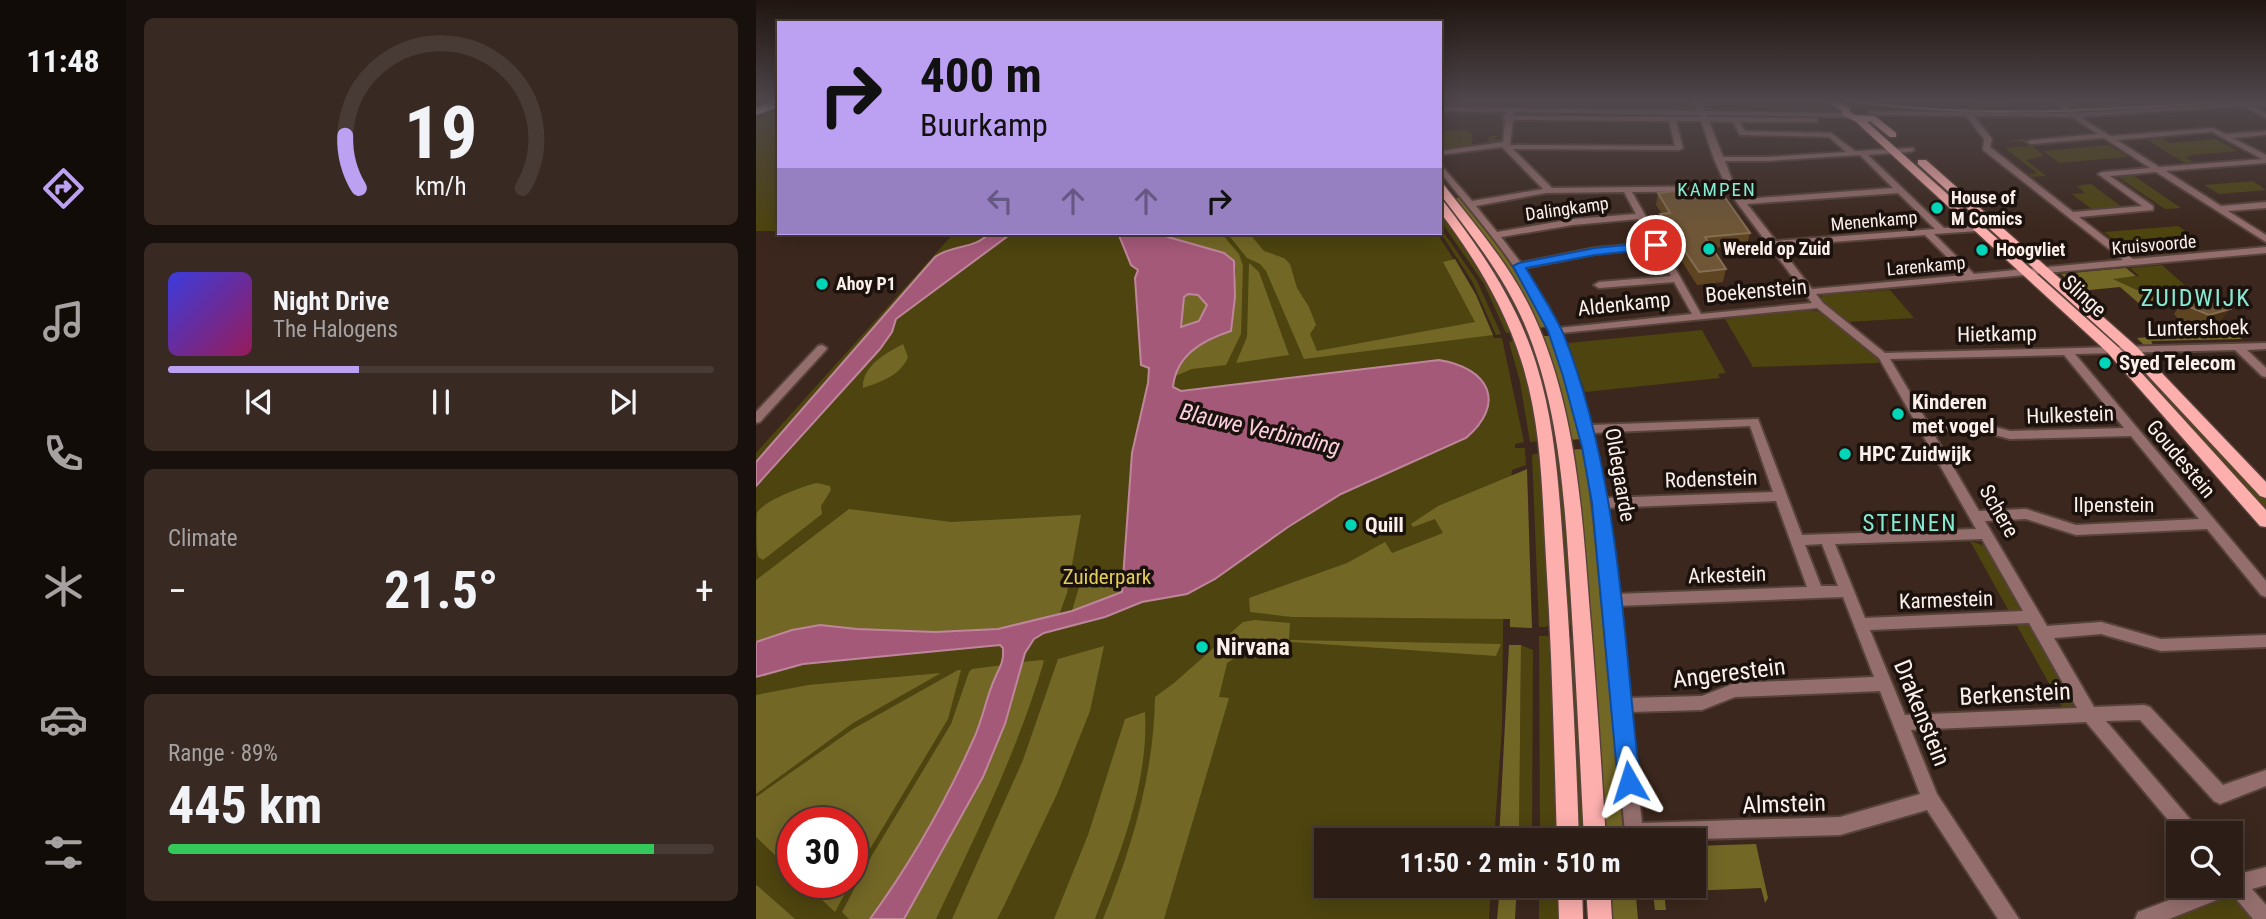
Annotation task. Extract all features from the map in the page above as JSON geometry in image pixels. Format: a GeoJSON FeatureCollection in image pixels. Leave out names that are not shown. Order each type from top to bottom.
{"type":"FeatureCollection","features":[{"type":"Feature","properties":{"kind":"main road","name":"Slinge"},"geometry":{"type":"LineString","coordinates":[[1888,144],[2112,349],[2266,521]]}},
{"type":"Feature","properties":{"kind":"main road","name":"Slinge"},"geometry":{"type":"LineString","coordinates":[[1903,144],[2130,349],[2266,492]]}},
{"type":"Feature","properties":{"kind":"main road"},"geometry":{"type":"LineString","coordinates":[[1442,189],[1482,238],[1515,289],[1540,346],[1567,448],[1594,828]]}},
{"type":"Feature","properties":{"kind":"main road"},"geometry":{"type":"LineString","coordinates":[[1442,207],[1469,241],[1501,295],[1520,337],[1535,384],[1548,449],[1560,631],[1568,828]]}},
{"type":"Feature","properties":{"kind":"main road"},"geometry":{"type":"LineString","coordinates":[[1570,898],[1571,919]]}},
{"type":"Feature","properties":{"kind":"main road"},"geometry":{"type":"LineString","coordinates":[[1599,898],[1600,919]]}},
{"type":"Feature","properties":{"kind":"street"},"geometry":{"type":"LineString","coordinates":[[1442,153],[1506,145],[1679,148],[1678,144]]}},
{"type":"Feature","properties":{"kind":"street","name":"Schere"},"geometry":{"type":"LineString","coordinates":[[1712,144],[1731,188],[1819,305],[1883,356],[2090,715],[2182,821]]}},
{"type":"Feature","properties":{"kind":"street"},"geometry":{"type":"LineString","coordinates":[[1841,144],[1852,153]]}},
{"type":"Feature","properties":{"kind":"street"},"geometry":{"type":"LineString","coordinates":[[1987,144],[1986,148],[2132,263]]}},
{"type":"Feature","properties":{"kind":"street"},"geometry":{"type":"LineString","coordinates":[[2119,144],[2266,239]]}},
{"type":"Feature","properties":{"kind":"street"},"geometry":{"type":"LineString","coordinates":[[2240,144],[2266,160]]}},
{"type":"Feature","properties":{"kind":"street"},"geometry":{"type":"LineString","coordinates":[[1506,145],[1550,191]]}},
{"type":"Feature","properties":{"kind":"street"},"geometry":{"type":"LineString","coordinates":[[1718,159],[1767,159],[1910,150]]}},
{"type":"Feature","properties":{"kind":"street"},"geometry":{"type":"LineString","coordinates":[[1863,154],[1942,231]]}},
{"type":"Feature","properties":{"kind":"street"},"geometry":{"type":"LineString","coordinates":[[2072,215],[2151,208],[2102,174],[2266,160]]}},
{"type":"Feature","properties":{"kind":"street","name":"Oldegaarde"},"geometry":{"type":"LineString","coordinates":[[1442,168],[1519,266],[1555,331],[1585,429],[1601,503],[1634,828]]}},
{"type":"Feature","properties":{"kind":"street"},"geometry":{"type":"LineString","coordinates":[[1471,204],[1550,191],[1731,188]]}},
{"type":"Feature","properties":{"kind":"street"},"geometry":{"type":"LineString","coordinates":[[1626,189],[1697,316]]}},
{"type":"Feature","properties":{"kind":"street"},"geometry":{"type":"LineString","coordinates":[[1741,202],[1900,190]]}},
{"type":"Feature","properties":{"kind":"street"},"geometry":{"type":"LineString","coordinates":[[2220,209],[2266,205]]}},
{"type":"Feature","properties":{"kind":"street","name":"Dalingkamp"},"geometry":{"type":"LineString","coordinates":[[1497,235],[1573,222],[1640,216]]}},
{"type":"Feature","properties":{"kind":"street","name":"Menenkamp"},"geometry":{"type":"LineString","coordinates":[[1773,244],[1978,228]]}},
{"type":"Feature","properties":{"kind":"street"},"geometry":{"type":"LineString","coordinates":[[1927,232],[1972,277]]}},
{"type":"Feature","properties":{"kind":"street"},"geometry":{"type":"LineString","coordinates":[[1519,266],[1595,251],[1656,245]]}},
{"type":"Feature","properties":{"kind":"street","name":"Kruisvoorde"},"geometry":{"type":"LineString","coordinates":[[2045,271],[2266,250]]}},
{"type":"Feature","properties":{"kind":"street","name":"Larenkamp"},"geometry":{"type":"LineString","coordinates":[[1810,292],[2045,271]]}},
{"type":"Feature","properties":{"kind":"street"},"geometry":{"type":"LineString","coordinates":[[1599,285],[1675,279]]}},
{"type":"Feature","properties":{"kind":"street","name":"Boekenstein"},"geometry":{"type":"LineString","coordinates":[[1697,316],[1819,305]]}},
{"type":"Feature","properties":{"kind":"street","name":"Aldenkamp"},"geometry":{"type":"LineString","coordinates":[[1555,331],[1697,316]]}},
{"type":"Feature","properties":{"kind":"street"},"geometry":{"type":"LineString","coordinates":[[2237,346],[2266,373]]}},
{"type":"Feature","properties":{"kind":"street","name":"Luntershoek"},"geometry":{"type":"LineString","coordinates":[[2112,349],[2266,346]]}},
{"type":"Feature","properties":{"kind":"street"},"geometry":{"type":"LineString","coordinates":[[756,419],[822,348]]}},
{"type":"Feature","properties":{"kind":"street","name":"Hietkamp"},"geometry":{"type":"LineString","coordinates":[[1883,356],[2112,349]]}},
{"type":"Feature","properties":{"kind":"street","name":"Goudestein"},"geometry":{"type":"LineString","coordinates":[[2067,351],[2266,591]]}},
{"type":"Feature","properties":{"kind":"street"},"geometry":{"type":"LineString","coordinates":[[1585,429],[1754,422],[1816,593]]}},
{"type":"Feature","properties":{"kind":"street","name":"Hulkestein"},"geometry":{"type":"LineString","coordinates":[[1924,427],[1973,425],[2010,435],[2134,432]]}},
{"type":"Feature","properties":{"kind":"street","name":"Rodenstein"},"geometry":{"type":"LineString","coordinates":[[1601,503],[1780,496]]}},
{"type":"Feature","properties":{"kind":"street","name":"Ilpenstein"},"geometry":{"type":"LineString","coordinates":[[1976,516],[2026,514],[2076,530],[2211,524]]}},
{"type":"Feature","properties":{"kind":"street"},"geometry":{"type":"LineString","coordinates":[[1797,540],[1987,534]]}},
{"type":"Feature","properties":{"kind":"street","name":"Drakenstein"},"geometry":{"type":"LineString","coordinates":[[1827,540],[1931,800],[2009,919]]}},
{"type":"Feature","properties":{"kind":"street","name":"Arkestein"},"geometry":{"type":"LineString","coordinates":[[1609,600],[1847,591]]}},
{"type":"Feature","properties":{"kind":"street","name":"Karmestein"},"geometry":{"type":"LineString","coordinates":[[1860,624],[2033,617]]}},
{"type":"Feature","properties":{"kind":"street"},"geometry":{"type":"LineString","coordinates":[[2042,633],[2101,628],[2161,645],[2266,641]]}},
{"type":"Feature","properties":{"kind":"street","name":"Angerestein"},"geometry":{"type":"LineString","coordinates":[[1621,705],[1702,703],[1735,690],[1885,684]]}},
{"type":"Feature","properties":{"kind":"street","name":"Berkenstein"},"geometry":{"type":"LineString","coordinates":[[1900,723],[2144,712],[2220,795],[2266,778]]}},
{"type":"Feature","properties":{"kind":"street","name":"Almstein"},"geometry":{"type":"LineString","coordinates":[[1706,830],[1840,826],[1931,800]]}},
{"type":"Feature","properties":{"kind":"street"},"geometry":{"type":"LineString","coordinates":[[2243,881],[2266,876]]}},
{"type":"Feature","properties":{"kind":"street"},"geometry":{"type":"LineString","coordinates":[[2243,895],[2266,919]]}},
{"type":"Feature","properties":{"kind":"street"},"geometry":{"type":"LineString","coordinates":[[2145,919],[2196,898]]}},
{"type":"Feature","properties":{"kind":"green space"},"geometry":{"type":"Polygon","coordinates":[[[756,144],[777,144],[777,231],[756,231],[756,144]]]}},
{"type":"Feature","properties":{"kind":"green space"},"geometry":{"type":"Polygon","coordinates":[[[1442,144],[1495,144],[1442,152],[1442,144]]]}},
{"type":"Feature","properties":{"kind":"green space"},"geometry":{"type":"Polygon","coordinates":[[[2028,144],[2030,144],[2044,156],[2026,160],[2046,176],[2032,177],[2029,174],[2037,173],[2005,148],[2031,146],[2028,144]]]}},
{"type":"Feature","properties":{"kind":"green space"},"geometry":{"type":"Polygon","coordinates":[[[2153,144],[2225,144],[2237,151],[2191,155],[2186,158],[2194,162],[2185,163],[2153,144]]]}},
{"type":"Feature","properties":{"kind":"green space"},"geometry":{"type":"Polygon","coordinates":[[[2109,145],[2128,157],[2059,163],[2043,151],[2109,145]]]}},
{"type":"Feature","properties":{"kind":"green space"},"geometry":{"type":"Polygon","coordinates":[[[2131,174],[2181,208],[2165,209],[2115,175],[2131,174]]]}},
{"type":"Feature","properties":{"kind":"green space"},"geometry":{"type":"Polygon","coordinates":[[[2253,181],[2266,190],[2219,194],[2204,185],[2253,181]]]}},
{"type":"Feature","properties":{"kind":"green space"},"geometry":{"type":"Polygon","coordinates":[[[2091,184],[2122,207],[2093,210],[2072,194],[2085,193],[2077,186],[2091,184]]]}},
{"type":"Feature","properties":{"kind":"green space"},"geometry":{"type":"Polygon","coordinates":[[[1442,216],[1474,259],[1501,312],[1506,311],[1515,332],[1506,333],[1484,284],[1442,223],[1442,216]]]}},
{"type":"Feature","properties":{"kind":"green space"},"geometry":{"type":"Polygon","coordinates":[[[2178,226],[2199,240],[2123,247],[2104,232],[2178,226]]]}},
{"type":"Feature","properties":{"kind":"green space"},"geometry":{"type":"Polygon","coordinates":[[[1442,230],[1477,281],[1501,334],[1496,335],[1472,281],[1442,235],[1442,230]]]}},
{"type":"Feature","properties":{"kind":"green space","name":"Zuiderpark"},"geometry":{"type":"Polygon","coordinates":[[[952,235],[1438,235],[1476,295],[1494,338],[1502,338],[1524,442],[1515,444],[1515,448],[1525,448],[1526,465],[1512,470],[1504,543],[1502,728],[1495,828],[1314,828],[1314,898],[1490,898],[1489,919],[756,919],[756,453],[952,235]]]}},
{"type":"Feature","properties":{"kind":"green space"},"geometry":{"type":"Polygon","coordinates":[[[2162,265],[2198,297],[2166,297],[2155,288],[2137,290],[2111,278],[2139,276],[2130,268],[2162,265]]]}},
{"type":"Feature","properties":{"kind":"green space"},"geometry":{"type":"Polygon","coordinates":[[[1890,290],[1914,318],[1847,322],[1820,299],[1823,295],[1890,290]]]}},
{"type":"Feature","properties":{"kind":"green space"},"geometry":{"type":"Polygon","coordinates":[[[1809,310],[1820,312],[1873,351],[1879,359],[1878,363],[1753,367],[1725,319],[1809,310]]]}},
{"type":"Feature","properties":{"kind":"green space"},"geometry":{"type":"Polygon","coordinates":[[[1702,330],[1726,373],[1718,374],[1720,378],[1585,392],[1568,343],[1702,330]]]}},
{"type":"Feature","properties":{"kind":"green space"},"geometry":{"type":"Polygon","coordinates":[[[1517,339],[1543,441],[1530,442],[1520,382],[1509,342],[1517,339]]]}},
{"type":"Feature","properties":{"kind":"green space"},"geometry":{"type":"Polygon","coordinates":[[[2129,364],[2142,364],[2266,497],[2266,512],[2129,364]]]}},
{"type":"Feature","properties":{"kind":"green space"},"geometry":{"type":"Polygon","coordinates":[[[1563,450],[1573,625],[1566,625],[1552,451],[1563,450]]]}},
{"type":"Feature","properties":{"kind":"green space"},"geometry":{"type":"Polygon","coordinates":[[[1544,451],[1554,620],[1546,627],[1539,627],[1532,455],[1544,451]]]}},
{"type":"Feature","properties":{"kind":"green space"},"geometry":{"type":"Polygon","coordinates":[[[1970,541],[1985,546],[2024,615],[2011,615],[1970,541]]]}},
{"type":"Feature","properties":{"kind":"green space"},"geometry":{"type":"Polygon","coordinates":[[[2029,623],[2073,706],[2062,707],[2016,624],[2029,623]]]}},
{"type":"Feature","properties":{"kind":"green space"},"geometry":{"type":"Polygon","coordinates":[[[1539,636],[1547,636],[1555,643],[1555,646],[1549,647],[1557,828],[1540,828],[1539,636]]]}},
{"type":"Feature","properties":{"kind":"green space"},"geometry":{"type":"Polygon","coordinates":[[[1568,639],[1575,639],[1590,828],[1574,828],[1568,639]]]}},
{"type":"Feature","properties":{"kind":"green space"},"geometry":{"type":"Polygon","coordinates":[[[1521,645],[1533,650],[1532,828],[1519,828],[1521,645]]]}},
{"type":"Feature","properties":{"kind":"green space"},"geometry":{"type":"Polygon","coordinates":[[[1539,898],[1559,898],[1559,919],[1539,919],[1539,898]]]}},
{"type":"Feature","properties":{"kind":"green space"},"geometry":{"type":"Polygon","coordinates":[[[2216,898],[2233,898],[2240,900],[2257,919],[2164,919],[2216,898]]]}},
{"type":"Feature","properties":{"kind":"shaded area"},"geometry":{"type":"Polygon","coordinates":[[[1462,197],[1508,259],[1547,327],[1536,328],[1453,199],[1462,197]]]}},
{"type":"Feature","properties":{"kind":"shaded area"},"geometry":{"type":"Polygon","coordinates":[[[1166,235],[1223,235],[1239,254],[1243,266],[1241,334],[1226,365],[1192,369],[1175,376],[1185,359],[1198,347],[1231,331],[1236,269],[1200,246],[1166,235]]]}},
{"type":"Feature","properties":{"kind":"shaded area"},"geometry":{"type":"Polygon","coordinates":[[[1229,235],[1251,235],[1264,251],[1284,258],[1290,264],[1297,288],[1316,325],[1310,334],[1317,351],[1475,322],[1443,262],[1455,259],[1476,295],[1493,335],[1304,359],[1266,271],[1260,264],[1247,258],[1229,235]]]}},
{"type":"Feature","properties":{"kind":"shaded area"},"geometry":{"type":"Polygon","coordinates":[[[1249,263],[1259,272],[1289,355],[1236,363],[1247,337],[1249,263]]]}},
{"type":"Feature","properties":{"kind":"shaded area"},"geometry":{"type":"Polygon","coordinates":[[[2126,268],[2136,276],[2113,279],[2137,290],[2149,289],[2170,305],[2142,306],[2120,287],[2080,291],[2061,274],[2126,268]]]}},
{"type":"Feature","properties":{"kind":"shaded area"},"geometry":{"type":"Polygon","coordinates":[[[1188,293],[1198,295],[1207,305],[1199,321],[1180,327],[1184,297],[1188,293]]]}},
{"type":"Feature","properties":{"kind":"shaded area"},"geometry":{"type":"Polygon","coordinates":[[[2219,329],[2225,335],[2238,335],[2242,339],[2151,341],[2153,345],[2144,345],[2137,338],[2171,335],[2169,330],[2219,329]]]}},
{"type":"Feature","properties":{"kind":"shaded area"},"geometry":{"type":"Polygon","coordinates":[[[1539,336],[1552,336],[1573,399],[1582,439],[1569,440],[1539,336]]]}},
{"type":"Feature","properties":{"kind":"shaded area"},"geometry":{"type":"Polygon","coordinates":[[[903,344],[908,357],[901,369],[863,388],[866,373],[871,367],[903,344]]]}},
{"type":"Feature","properties":{"kind":"shaded area"},"geometry":{"type":"Polygon","coordinates":[[[1580,449],[1585,452],[1594,502],[1624,828],[1600,828],[1570,450],[1580,449]]]}},
{"type":"Feature","properties":{"kind":"shaded area"},"geometry":{"type":"Polygon","coordinates":[[[1527,469],[1532,628],[1510,627],[1510,619],[1292,617],[1250,612],[1249,598],[1347,563],[1385,542],[1392,553],[1443,533],[1435,519],[1413,527],[1411,524],[1438,506],[1527,469]]]}},
{"type":"Feature","properties":{"kind":"shaded area"},"geometry":{"type":"Polygon","coordinates":[[[817,483],[830,486],[831,490],[821,506],[822,514],[763,560],[758,557],[757,513],[775,499],[817,483]]]}},
{"type":"Feature","properties":{"kind":"shaded area"},"geometry":{"type":"Polygon","coordinates":[[[849,509],[951,522],[1081,515],[1067,593],[1059,615],[998,629],[936,632],[820,625],[792,630],[756,642],[756,580],[849,509]]]}},
{"type":"Feature","properties":{"kind":"shaded area"},"geometry":{"type":"Polygon","coordinates":[[[1123,574],[1122,592],[1072,611],[1079,587],[1123,574]]]}},
{"type":"Feature","properties":{"kind":"shaded area"},"geometry":{"type":"Polygon","coordinates":[[[1254,620],[1290,623],[1289,640],[1501,644],[1496,656],[1262,640],[1227,663],[1219,697],[1229,698],[1164,919],[1103,919],[1140,810],[1151,754],[1155,697],[1243,622],[1254,620]]]}},
{"type":"Feature","properties":{"kind":"shaded area"},"geometry":{"type":"Polygon","coordinates":[[[1509,645],[1521,645],[1519,828],[1500,828],[1509,645]]]}},
{"type":"Feature","properties":{"kind":"shaded area"},"geometry":{"type":"Polygon","coordinates":[[[1104,646],[1090,711],[1057,794],[997,919],[952,919],[1023,760],[1058,659],[1104,646]]]}},
{"type":"Feature","properties":{"kind":"shaded area"},"geometry":{"type":"Polygon","coordinates":[[[1044,661],[1034,694],[1009,760],[936,919],[904,919],[983,777],[1005,724],[1022,662],[1044,661]]]}},
{"type":"Feature","properties":{"kind":"shaded area"},"geometry":{"type":"Polygon","coordinates":[[[1003,665],[973,740],[913,855],[885,898],[870,919],[849,919],[842,912],[849,898],[868,898],[868,863],[951,724],[972,669],[1003,665]]]}},
{"type":"Feature","properties":{"kind":"shaded area"},"geometry":{"type":"Polygon","coordinates":[[[961,670],[948,719],[868,852],[868,807],[777,807],[777,857],[756,837],[756,797],[853,729],[961,670]]]}},
{"type":"Feature","properties":{"kind":"shaded area"},"geometry":{"type":"Polygon","coordinates":[[[941,673],[853,723],[756,794],[756,695],[808,685],[941,673]]]}},
{"type":"Feature","properties":{"kind":"shaded area"},"geometry":{"type":"Polygon","coordinates":[[[1145,712],[1145,739],[1138,791],[1123,843],[1095,919],[1054,919],[1088,835],[1125,719],[1145,712]]]}},
{"type":"Feature","properties":{"kind":"shaded area"},"geometry":{"type":"Polygon","coordinates":[[[1756,844],[1768,898],[1765,903],[1761,888],[1706,890],[1706,846],[1756,844]]]}},
{"type":"Feature","properties":{"kind":"shaded area"},"geometry":{"type":"Polygon","coordinates":[[[756,885],[759,887],[795,919],[756,919],[756,885]]]}},
{"type":"Feature","properties":{"kind":"shaded area"},"geometry":{"type":"Polygon","coordinates":[[[820,898],[842,898],[835,912],[820,898]]]}},
{"type":"Feature","properties":{"kind":"shaded area"},"geometry":{"type":"Polygon","coordinates":[[[1499,898],[1516,898],[1515,919],[1497,919],[1499,898]]]}},
{"type":"Feature","properties":{"kind":"shaded area"},"geometry":{"type":"Polygon","coordinates":[[[1605,898],[1636,898],[1638,919],[1607,919],[1605,898]]]}},
{"type":"Feature","properties":{"kind":"shaded area"},"geometry":{"type":"Polygon","coordinates":[[[1654,898],[1665,898],[1666,910],[1655,910],[1654,898]]]}},
{"type":"Feature","properties":{"kind":"water"},"geometry":{"type":"Polygon","coordinates":[[[987,235],[1009,235],[896,319],[892,332],[880,349],[756,486],[756,462],[935,257],[987,235]]]}},
{"type":"Feature","properties":{"kind":"water","name":"Blauwe Verbinding"},"geometry":{"type":"Polygon","coordinates":[[[1119,235],[1166,235],[1224,253],[1234,261],[1235,297],[1231,331],[1201,344],[1185,358],[1179,366],[1173,387],[1181,391],[1439,360],[1456,364],[1480,379],[1487,389],[1489,400],[1486,412],[1479,425],[1466,438],[1341,494],[1288,527],[1215,579],[1187,594],[1142,602],[1105,617],[1044,633],[1034,639],[1025,653],[1005,724],[983,777],[904,919],[870,919],[913,854],[963,762],[1001,664],[1003,648],[1000,645],[803,664],[756,677],[756,642],[792,630],[820,625],[935,632],[998,629],[1072,611],[1122,592],[1132,453],[1149,368],[1141,365],[1135,278],[1138,270],[1131,265],[1119,235]],[[1188,294],[1184,297],[1181,327],[1199,321],[1207,305],[1198,295],[1188,294]]]}},
{"type":"Feature","properties":{"kind":"building"},"geometry":{"type":"Polygon","coordinates":[[[1676,191],[1681,199],[1724,196],[1750,233],[1705,237],[1726,269],[1699,272],[1660,214],[1670,213],[1658,193],[1676,191]]]}},
{"type":"Feature","properties":{"kind":"building"},"geometry":{"type":"Polygon","coordinates":[[[2184,292],[2212,293],[2219,299],[2233,301],[2226,306],[2230,309],[2209,315],[2187,306],[2182,301],[2186,298],[2184,292]]]}},
{"type":"Feature","properties":{"kind":"place","name":"House of M Comics"},"geometry":{"type":"Point","coordinates":[1937,208]}},
{"type":"Feature","properties":{"kind":"place","name":"Wereld op Zuid"},"geometry":{"type":"Point","coordinates":[1709,249]}},
{"type":"Feature","properties":{"kind":"place","name":"Hoogvliet"},"geometry":{"type":"Point","coordinates":[1982,250]}},
{"type":"Feature","properties":{"kind":"place","name":"Ahoy P1"},"geometry":{"type":"Point","coordinates":[822,284]}},
{"type":"Feature","properties":{"kind":"place","name":"Syed Telecom"},"geometry":{"type":"Point","coordinates":[2105,363]}},
{"type":"Feature","properties":{"kind":"place","name":"Kinderen met vogel"},"geometry":{"type":"Point","coordinates":[1898,414]}},
{"type":"Feature","properties":{"kind":"place","name":"HPC Zuidwijk"},"geometry":{"type":"Point","coordinates":[1845,454]}},
{"type":"Feature","properties":{"kind":"place","name":"Quill"},"geometry":{"type":"Point","coordinates":[1351,525]}},
{"type":"Feature","properties":{"kind":"place","name":"Nirvana"},"geometry":{"type":"Point","coordinates":[1202,647]}},
{"type":"Feature","properties":{"kind":"district","name":"KAMPEN"},"geometry":{"type":"Point","coordinates":[1717,189]}},
{"type":"Feature","properties":{"kind":"district","name":"ZUIDWIJK"},"geometry":{"type":"Point","coordinates":[2196,298]}},
{"type":"Feature","properties":{"kind":"district","name":"STEINEN"},"geometry":{"type":"Point","coordinates":[1910,523]}},
{"type":"Feature","properties":{"kind":"route"},"geometry":{"type":"LineString","coordinates":[[1629,782],[1601,503],[1590,447],[1571,376],[1555,331],[1519,266],[1595,251],[1656,245]]}}]}
